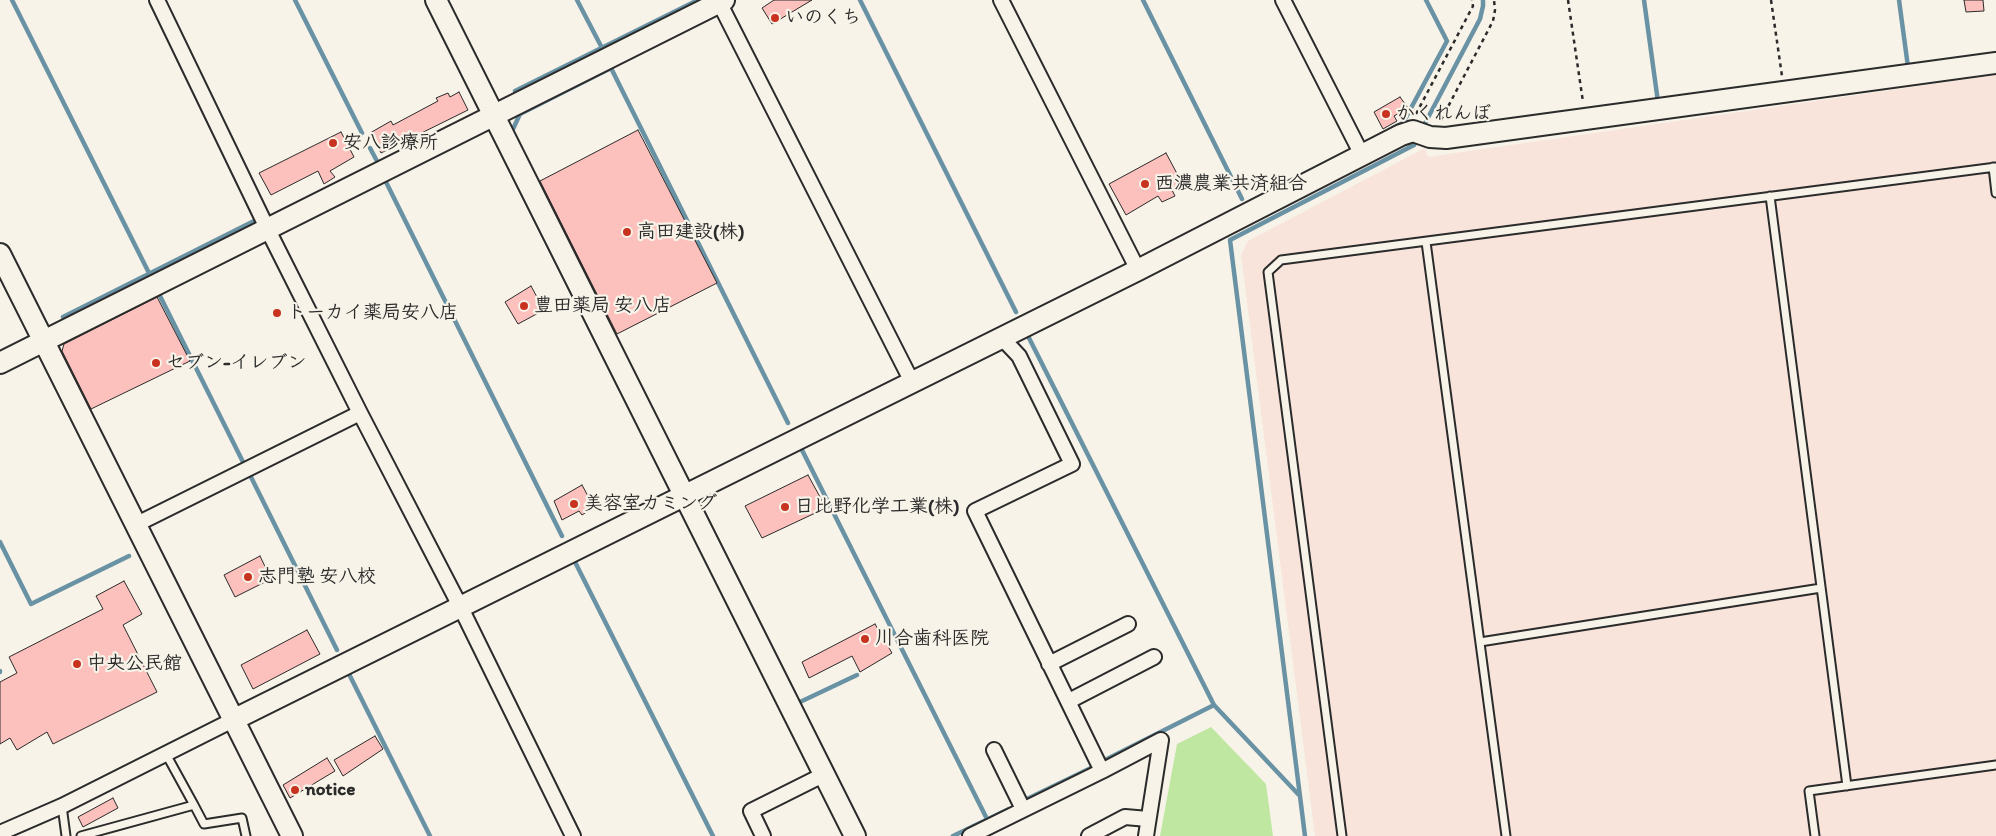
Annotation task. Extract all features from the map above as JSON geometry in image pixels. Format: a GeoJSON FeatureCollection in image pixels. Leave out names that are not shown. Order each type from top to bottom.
{"type":"FeatureCollection","features":[{"type":"Feature","properties":{"kind":"street"},"geometry":{"type":"LineString","coordinates":[[157,0],[267,228],[360,414],[460,606],[573,836]]}},
{"type":"Feature","properties":{"kind":"street"},"geometry":{"type":"LineString","coordinates":[[436,0],[854,836]]}},
{"type":"Feature","properties":{"kind":"street"},"geometry":{"type":"LineString","coordinates":[[1001,0],[1138,270]]}},
{"type":"Feature","properties":{"kind":"street"},"geometry":{"type":"LineString","coordinates":[[1283,0],[1362,155]]}},
{"type":"Feature","properties":{"kind":"street"},"geometry":{"type":"LineString","coordinates":[[0,363],[720,1],[912,382]]}},
{"type":"Feature","properties":{"kind":"street"},"geometry":{"type":"LineString","coordinates":[[1,830],[62,806],[460,606],[1138,270],[1362,155],[1420,135],[1446,138],[1996,64]]}},
{"type":"Feature","properties":{"kind":"street"},"geometry":{"type":"LineString","coordinates":[[0,254],[292,836]]}},
{"type":"Feature","properties":{"kind":"street"},"geometry":{"type":"LineString","coordinates":[[1001,337],[1019,356],[1072,464],[975,511],[1102,771]]}},
{"type":"Feature","properties":{"kind":"street"},"geometry":{"type":"LineString","coordinates":[[135,525],[360,414]]}},
{"type":"Feature","properties":{"kind":"street"},"geometry":{"type":"LineString","coordinates":[[1049,664],[1128,624]]}},
{"type":"Feature","properties":{"kind":"street"},"geometry":{"type":"LineString","coordinates":[[1069,701],[1154,657]]}},
{"type":"Feature","properties":{"kind":"street"},"geometry":{"type":"LineString","coordinates":[[970,836],[1161,740],[1146,836]]}},
{"type":"Feature","properties":{"kind":"street"},"geometry":{"type":"LineString","coordinates":[[994,750],[1023,810]]}},
{"type":"Feature","properties":{"kind":"street"},"geometry":{"type":"LineString","coordinates":[[763,836],[750,811],[824,775]]}},
{"type":"Feature","properties":{"kind":"street"},"geometry":{"type":"LineString","coordinates":[[1089,836],[1126,817],[1148,819]]}},
{"type":"Feature","properties":{"kind":"lane"},"geometry":{"type":"LineString","coordinates":[[1342,836],[1268,272],[1281,260],[1994,167],[1996,193]]}},
{"type":"Feature","properties":{"kind":"lane"},"geometry":{"type":"LineString","coordinates":[[1770,196],[1847,786]]}},
{"type":"Feature","properties":{"kind":"lane"},"geometry":{"type":"LineString","coordinates":[[1426,242],[1506,836]]}},
{"type":"Feature","properties":{"kind":"lane"},"geometry":{"type":"LineString","coordinates":[[1480,642],[1821,588]]}},
{"type":"Feature","properties":{"kind":"lane"},"geometry":{"type":"LineString","coordinates":[[166,754],[204,824],[242,818],[246,836]]}},
{"type":"Feature","properties":{"kind":"lane"},"geometry":{"type":"LineString","coordinates":[[1815,836],[1810,791],[1996,765]]}},
{"type":"Feature","properties":{"kind":"lane"},"geometry":{"type":"LineString","coordinates":[[81,836],[194,805]]}},
{"type":"Feature","properties":{"kind":"lane"},"geometry":{"type":"LineString","coordinates":[[62,806],[66,836]]}},
{"type":"Feature","properties":{"kind":"path"},"geometry":{"type":"LineString","coordinates":[[1420,135],[1472,6],[1472,0]]}},
{"type":"Feature","properties":{"kind":"path"},"geometry":{"type":"LineString","coordinates":[[1420,135],[1493,21],[1494,0]]}},
{"type":"Feature","properties":{"kind":"path"},"geometry":{"type":"LineString","coordinates":[[1568,0],[1586,119]]}},
{"type":"Feature","properties":{"kind":"path"},"geometry":{"type":"LineString","coordinates":[[1771,0],[1784,92]]}},
{"type":"Feature","properties":{"kind":"shaded area"},"geometry":{"type":"Polygon","coordinates":[[[1996,75],[1996,836],[1315,836],[1241,255],[1248,241],[1425,148],[1428,157],[1996,75]]]}},
{"type":"Feature","properties":{"kind":"green space"},"geometry":{"type":"Polygon","coordinates":[[[1211,727],[1266,784],[1273,836],[1160,836],[1177,744],[1211,727]]]}},
{"type":"Feature","properties":{"kind":"building","name":"いのくち"},"geometry":{"type":"Polygon","coordinates":[[[774,0],[812,0],[772,24],[762,8],[774,0]]]}},
{"type":"Feature","properties":{"kind":"building"},"geometry":{"type":"Polygon","coordinates":[[[1964,0],[1983,0],[1984,11],[1966,12],[1964,0]]]}},
{"type":"Feature","properties":{"kind":"building"},"geometry":{"type":"Polygon","coordinates":[[[459,92],[468,110],[381,153],[370,133],[391,121],[393,125],[438,101],[436,98],[448,93],[450,97],[459,92]]]}},
{"type":"Feature","properties":{"kind":"building","name":"かくれんぼ"},"geometry":{"type":"Polygon","coordinates":[[[1400,97],[1408,108],[1394,116],[1397,121],[1383,129],[1374,112],[1400,97]]]}},
{"type":"Feature","properties":{"kind":"building","name":"高田建設(株)"},"geometry":{"type":"Polygon","coordinates":[[[638,130],[717,283],[617,334],[540,181],[638,130]]]}},
{"type":"Feature","properties":{"kind":"building"},"geometry":{"type":"Polygon","coordinates":[[[341,132],[354,157],[330,171],[335,177],[324,184],[318,171],[271,195],[259,173],[341,132]]]}},
{"type":"Feature","properties":{"kind":"building","name":"西濃農業共済組合"},"geometry":{"type":"Polygon","coordinates":[[[1166,153],[1182,183],[1172,190],[1175,196],[1162,202],[1158,196],[1126,215],[1109,184],[1166,153]]]}},
{"type":"Feature","properties":{"kind":"building","name":"豊田薬局 安八店"},"geometry":{"type":"Polygon","coordinates":[[[531,286],[544,310],[518,324],[505,302],[531,286]]]}},
{"type":"Feature","properties":{"kind":"building"},"geometry":{"type":"Polygon","coordinates":[[[157,297],[190,361],[91,409],[62,351],[64,344],[157,297]]]}},
{"type":"Feature","properties":{"kind":"building","name":"日比野化学工業(株)"},"geometry":{"type":"Polygon","coordinates":[[[808,475],[826,508],[762,538],[745,506],[808,475]]]}},
{"type":"Feature","properties":{"kind":"building","name":"美容室カミング"},"geometry":{"type":"Polygon","coordinates":[[[582,485],[594,507],[582,515],[579,511],[562,520],[554,501],[582,485]]]}},
{"type":"Feature","properties":{"kind":"building","name":"志門塾 安八校"},"geometry":{"type":"Polygon","coordinates":[[[260,556],[271,579],[235,597],[224,575],[260,556]]]}},
{"type":"Feature","properties":{"kind":"building"},"geometry":{"type":"Polygon","coordinates":[[[124,581],[142,614],[123,625],[157,692],[53,744],[47,732],[17,750],[10,738],[0,744],[0,682],[17,673],[9,657],[103,609],[96,596],[124,581]]]}},
{"type":"Feature","properties":{"kind":"building","name":"川合歯科医院"},"geometry":{"type":"Polygon","coordinates":[[[875,624],[892,653],[860,672],[852,656],[809,678],[802,662],[875,624]]]}},
{"type":"Feature","properties":{"kind":"building"},"geometry":{"type":"Polygon","coordinates":[[[307,630],[320,654],[253,689],[241,665],[307,630]]]}},
{"type":"Feature","properties":{"kind":"building"},"geometry":{"type":"Polygon","coordinates":[[[375,736],[383,749],[343,776],[334,760],[375,736]]]}},
{"type":"Feature","properties":{"kind":"building"},"geometry":{"type":"Polygon","coordinates":[[[327,758],[335,771],[290,798],[283,785],[327,758]]]}},
{"type":"Feature","properties":{"kind":"building"},"geometry":{"type":"Polygon","coordinates":[[[113,798],[118,808],[83,827],[78,817],[113,798]]]}},
{"type":"Feature","properties":{"kind":"waterway"},"geometry":{"type":"LineString","coordinates":[[12,0],[150,275]]}},
{"type":"Feature","properties":{"kind":"waterway"},"geometry":{"type":"LineString","coordinates":[[295,0],[362,133]]}},
{"type":"Feature","properties":{"kind":"waterway"},"geometry":{"type":"LineString","coordinates":[[577,0],[602,48]]}},
{"type":"Feature","properties":{"kind":"waterway"},"geometry":{"type":"LineString","coordinates":[[515,91],[698,0]]}},
{"type":"Feature","properties":{"kind":"waterway"},"geometry":{"type":"LineString","coordinates":[[860,0],[1016,312]]}},
{"type":"Feature","properties":{"kind":"waterway"},"geometry":{"type":"LineString","coordinates":[[1143,0],[1242,199]]}},
{"type":"Feature","properties":{"kind":"waterway"},"geometry":{"type":"LineString","coordinates":[[1393,128],[1403,123],[1447,41],[1426,0]]}},
{"type":"Feature","properties":{"kind":"waterway"},"geometry":{"type":"LineString","coordinates":[[1422,129],[1480,19],[1483,0]]}},
{"type":"Feature","properties":{"kind":"waterway"},"geometry":{"type":"LineString","coordinates":[[1644,0],[1658,102]]}},
{"type":"Feature","properties":{"kind":"waterway"},"geometry":{"type":"LineString","coordinates":[[1899,0],[1908,67]]}},
{"type":"Feature","properties":{"kind":"waterway"},"geometry":{"type":"LineString","coordinates":[[513,129],[520,114],[611,68],[788,423]]}},
{"type":"Feature","properties":{"kind":"waterway"},"geometry":{"type":"LineString","coordinates":[[1305,836],[1230,240],[1414,145],[1417,138]]}},
{"type":"Feature","properties":{"kind":"waterway"},"geometry":{"type":"LineString","coordinates":[[370,148],[378,163]]}},
{"type":"Feature","properties":{"kind":"waterway"},"geometry":{"type":"LineString","coordinates":[[385,180],[562,536]]}},
{"type":"Feature","properties":{"kind":"waterway"},"geometry":{"type":"LineString","coordinates":[[63,317],[256,220]]}},
{"type":"Feature","properties":{"kind":"waterway"},"geometry":{"type":"LineString","coordinates":[[159,294],[244,464]]}},
{"type":"Feature","properties":{"kind":"waterway"},"geometry":{"type":"LineString","coordinates":[[1027,334],[1214,705],[1298,794]]}},
{"type":"Feature","properties":{"kind":"waterway"},"geometry":{"type":"LineString","coordinates":[[801,448],[987,819]]}},
{"type":"Feature","properties":{"kind":"waterway"},"geometry":{"type":"LineString","coordinates":[[251,477],[337,650]]}},
{"type":"Feature","properties":{"kind":"waterway"},"geometry":{"type":"LineString","coordinates":[[0,542],[31,604],[129,556]]}},
{"type":"Feature","properties":{"kind":"waterway"},"geometry":{"type":"LineString","coordinates":[[575,562],[713,836]]}},
{"type":"Feature","properties":{"kind":"waterway"},"geometry":{"type":"LineString","coordinates":[[349,674],[430,836]]}},
{"type":"Feature","properties":{"kind":"waterway"},"geometry":{"type":"LineString","coordinates":[[800,702],[857,675]]}},
{"type":"Feature","properties":{"kind":"waterway"},"geometry":{"type":"LineString","coordinates":[[1103,761],[1214,705]]}},
{"type":"Feature","properties":{"kind":"waterway"},"geometry":{"type":"LineString","coordinates":[[1027,799],[1093,767]]}},
{"type":"Feature","properties":{"kind":"waterway"},"geometry":{"type":"LineString","coordinates":[[953,836],[1009,809]]}},
{"type":"Feature","properties":{"kind":"place","name":"いのくち"},"geometry":{"type":"Point","coordinates":[775,18]}},
{"type":"Feature","properties":{"kind":"place","name":"かくれんぼ"},"geometry":{"type":"Point","coordinates":[1386,114]}},
{"type":"Feature","properties":{"kind":"place","name":"安八診療所"},"geometry":{"type":"Point","coordinates":[333,143]}},
{"type":"Feature","properties":{"kind":"place","name":"西濃農業共済組合"},"geometry":{"type":"Point","coordinates":[1145,184]}},
{"type":"Feature","properties":{"kind":"place","name":"高田建設(株)"},"geometry":{"type":"Point","coordinates":[627,232]}},
{"type":"Feature","properties":{"kind":"place","name":"豊田薬局 安八店"},"geometry":{"type":"Point","coordinates":[524,306]}},
{"type":"Feature","properties":{"kind":"place","name":"トーカイ薬局安八店"},"geometry":{"type":"Point","coordinates":[277,313]}},
{"type":"Feature","properties":{"kind":"place","name":"セブン-イレブン"},"geometry":{"type":"Point","coordinates":[156,363]}},
{"type":"Feature","properties":{"kind":"place","name":"美容室カミング"},"geometry":{"type":"Point","coordinates":[574,504]}},
{"type":"Feature","properties":{"kind":"place","name":"日比野化学工業(株)"},"geometry":{"type":"Point","coordinates":[785,507]}},
{"type":"Feature","properties":{"kind":"place","name":"志門塾 安八校"},"geometry":{"type":"Point","coordinates":[248,577]}},
{"type":"Feature","properties":{"kind":"place","name":"川合歯科医院"},"geometry":{"type":"Point","coordinates":[865,639]}},
{"type":"Feature","properties":{"kind":"place","name":"中央公民館"},"geometry":{"type":"Point","coordinates":[77,664]}},
{"type":"Feature","properties":{"kind":"place","name":"notice"},"geometry":{"type":"Point","coordinates":[295,790]}}]}
